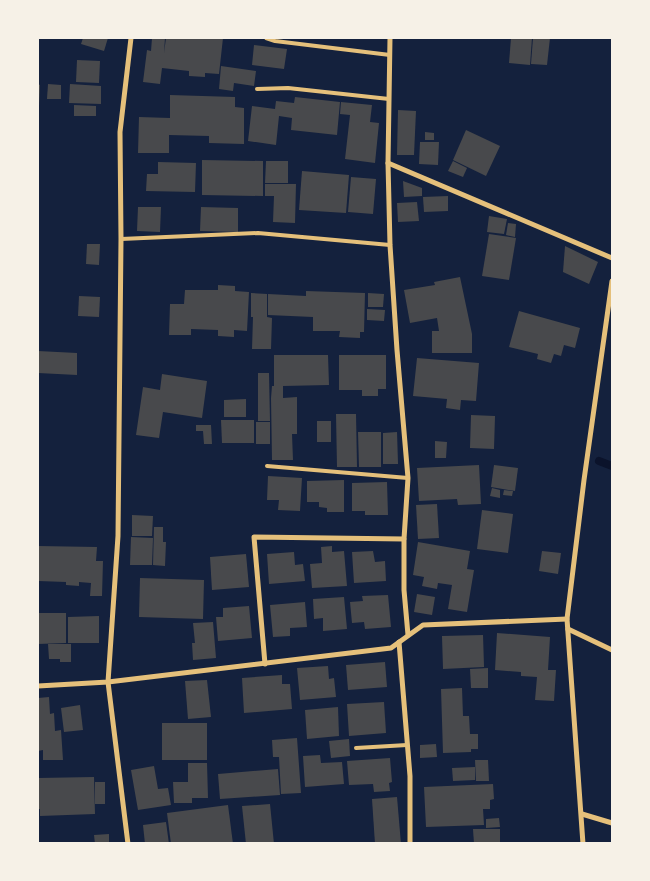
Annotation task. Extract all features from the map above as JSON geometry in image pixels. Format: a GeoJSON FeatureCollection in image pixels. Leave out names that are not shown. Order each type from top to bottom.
{"type":"FeatureCollection","features":[{"type":"Feature","properties":{"kind":"street"},"geometry":{"type":"LineString","coordinates":[[128,844],[108,682],[118,536],[121,239],[120,132],[132,38]]}},
{"type":"Feature","properties":{"kind":"street"},"geometry":{"type":"LineString","coordinates":[[390,38],[388,163],[390,245],[408,478],[404,540],[404,590],[408,635]]}},
{"type":"Feature","properties":{"kind":"street"},"geometry":{"type":"LineString","coordinates":[[388,163],[612,258]]}},
{"type":"Feature","properties":{"kind":"street"},"geometry":{"type":"LineString","coordinates":[[583,844],[567,619],[584,480],[612,282]]}},
{"type":"Feature","properties":{"kind":"street"},"geometry":{"type":"LineString","coordinates":[[265,664],[254,537],[404,540]]}},
{"type":"Feature","properties":{"kind":"street"},"geometry":{"type":"LineString","coordinates":[[38,686],[108,682],[391,648],[423,625],[567,619]]}},
{"type":"Feature","properties":{"kind":"street"},"geometry":{"type":"LineString","coordinates":[[568,630],[612,650]]}},
{"type":"Feature","properties":{"kind":"street"},"geometry":{"type":"LineString","coordinates":[[399,642],[410,776],[410,844]]}},
{"type":"Feature","properties":{"kind":"street"},"geometry":{"type":"LineString","coordinates":[[582,814],[612,823]]}},
{"type":"Feature","properties":{"kind":"lane"},"geometry":{"type":"LineString","coordinates":[[266,38],[275,41],[390,56]]}},
{"type":"Feature","properties":{"kind":"lane"},"geometry":{"type":"LineString","coordinates":[[257,89],[288,88],[389,99]]}},
{"type":"Feature","properties":{"kind":"lane"},"geometry":{"type":"LineString","coordinates":[[121,239],[258,233],[390,245]]}},
{"type":"Feature","properties":{"kind":"lane"},"geometry":{"type":"LineString","coordinates":[[267,466],[408,478]]}},
{"type":"Feature","properties":{"kind":"lane"},"geometry":{"type":"LineString","coordinates":[[356,748],[408,745]]}},
{"type":"Feature","properties":{"kind":"building"},"geometry":{"type":"Polygon","coordinates":[[[83,38],[108,38],[104,51],[81,44],[83,38]]]}},
{"type":"Feature","properties":{"kind":"building"},"geometry":{"type":"Polygon","coordinates":[[[152,38],[165,38],[164,53],[166,38],[223,38],[219,74],[205,73],[205,77],[189,76],[189,71],[162,68],[160,84],[143,82],[147,50],[151,51],[152,38]]]}},
{"type":"Feature","properties":{"kind":"building"},"geometry":{"type":"Polygon","coordinates":[[[511,38],[532,38],[530,65],[509,63],[511,38]]]}},
{"type":"Feature","properties":{"kind":"building"},"geometry":{"type":"Polygon","coordinates":[[[533,38],[550,38],[547,65],[531,64],[533,38]]]}},
{"type":"Feature","properties":{"kind":"building"},"geometry":{"type":"Polygon","coordinates":[[[254,45],[287,49],[284,69],[252,65],[254,45]]]}},
{"type":"Feature","properties":{"kind":"building"},"geometry":{"type":"Polygon","coordinates":[[[77,60],[100,61],[99,83],[76,82],[77,60]]]}},
{"type":"Feature","properties":{"kind":"building"},"geometry":{"type":"Polygon","coordinates":[[[221,66],[256,71],[254,86],[234,83],[233,91],[219,89],[221,66]]]}},
{"type":"Feature","properties":{"kind":"building"},"geometry":{"type":"Polygon","coordinates":[[[38,84],[40,85],[39,106],[38,106],[38,84]]]}},
{"type":"Feature","properties":{"kind":"building"},"geometry":{"type":"Polygon","coordinates":[[[48,84],[61,85],[61,99],[47,99],[48,84]]]}},
{"type":"Feature","properties":{"kind":"building"},"geometry":{"type":"Polygon","coordinates":[[[70,84],[101,86],[101,104],[69,103],[70,84]]]}},
{"type":"Feature","properties":{"kind":"building"},"geometry":{"type":"Polygon","coordinates":[[[170,95],[235,97],[235,107],[244,108],[244,144],[209,143],[209,136],[169,135],[169,153],[138,153],[139,117],[170,118],[170,95]]]}},
{"type":"Feature","properties":{"kind":"building"},"geometry":{"type":"Polygon","coordinates":[[[295,97],[340,102],[337,135],[291,130],[292,118],[279,116],[276,145],[248,141],[252,106],[275,109],[276,101],[294,103],[295,97]]]}},
{"type":"Feature","properties":{"kind":"building"},"geometry":{"type":"Polygon","coordinates":[[[341,102],[372,105],[370,122],[379,123],[375,163],[345,159],[350,115],[340,114],[341,102]]]}},
{"type":"Feature","properties":{"kind":"building"},"geometry":{"type":"Polygon","coordinates":[[[74,105],[96,106],[96,116],[74,116],[74,105]]]}},
{"type":"Feature","properties":{"kind":"building"},"geometry":{"type":"Polygon","coordinates":[[[398,110],[416,111],[414,155],[397,155],[398,110]]]}},
{"type":"Feature","properties":{"kind":"building"},"geometry":{"type":"Polygon","coordinates":[[[466,130],[500,146],[486,176],[453,160],[466,130]]]}},
{"type":"Feature","properties":{"kind":"building"},"geometry":{"type":"Polygon","coordinates":[[[425,132],[434,133],[434,140],[425,140],[425,132]]]}},
{"type":"Feature","properties":{"kind":"building"},"geometry":{"type":"Polygon","coordinates":[[[420,142],[439,142],[438,165],[419,164],[420,142]]]}},
{"type":"Feature","properties":{"kind":"building"},"geometry":{"type":"Polygon","coordinates":[[[202,160],[263,161],[263,196],[202,195],[202,160]]]}},
{"type":"Feature","properties":{"kind":"building"},"geometry":{"type":"Polygon","coordinates":[[[266,161],[288,161],[288,183],[265,183],[266,161]]]}},
{"type":"Feature","properties":{"kind":"building"},"geometry":{"type":"Polygon","coordinates":[[[453,161],[467,168],[463,177],[448,171],[453,161]]]}},
{"type":"Feature","properties":{"kind":"building"},"geometry":{"type":"Polygon","coordinates":[[[158,162],[196,163],[195,192],[146,191],[147,174],[158,174],[158,162]]]}},
{"type":"Feature","properties":{"kind":"building"},"geometry":{"type":"Polygon","coordinates":[[[302,171],[349,175],[346,213],[299,210],[302,171]]]}},
{"type":"Feature","properties":{"kind":"building"},"geometry":{"type":"Polygon","coordinates":[[[351,177],[376,179],[373,214],[348,212],[351,177]]]}},
{"type":"Feature","properties":{"kind":"building"},"geometry":{"type":"Polygon","coordinates":[[[403,181],[422,188],[422,196],[404,197],[403,181]]]}},
{"type":"Feature","properties":{"kind":"building"},"geometry":{"type":"Polygon","coordinates":[[[265,184],[296,184],[295,223],[273,222],[274,196],[265,196],[265,184]]]}},
{"type":"Feature","properties":{"kind":"building"},"geometry":{"type":"Polygon","coordinates":[[[448,196],[448,211],[424,212],[423,197],[448,196]]]}},
{"type":"Feature","properties":{"kind":"building"},"geometry":{"type":"Polygon","coordinates":[[[417,202],[419,221],[398,222],[397,203],[417,202]]]}},
{"type":"Feature","properties":{"kind":"building"},"geometry":{"type":"Polygon","coordinates":[[[138,207],[161,207],[160,232],[137,231],[138,207]]]}},
{"type":"Feature","properties":{"kind":"building"},"geometry":{"type":"Polygon","coordinates":[[[201,207],[238,208],[238,232],[200,231],[201,207]]]}},
{"type":"Feature","properties":{"kind":"building"},"geometry":{"type":"Polygon","coordinates":[[[489,216],[507,219],[504,234],[487,232],[489,216]]]}},
{"type":"Feature","properties":{"kind":"building"},"geometry":{"type":"Polygon","coordinates":[[[508,223],[516,224],[515,237],[506,235],[508,223]]]}},
{"type":"Feature","properties":{"kind":"building"},"geometry":{"type":"Polygon","coordinates":[[[489,234],[516,238],[509,280],[482,276],[489,234]]]}},
{"type":"Feature","properties":{"kind":"building"},"geometry":{"type":"Polygon","coordinates":[[[87,244],[100,244],[99,265],[86,264],[87,244]]]}},
{"type":"Feature","properties":{"kind":"building"},"geometry":{"type":"Polygon","coordinates":[[[565,246],[598,262],[589,284],[563,272],[565,246]]]}},
{"type":"Feature","properties":{"kind":"building"},"geometry":{"type":"Polygon","coordinates":[[[460,277],[472,334],[472,353],[432,353],[432,331],[439,331],[437,318],[410,323],[404,290],[435,285],[434,282],[460,277]]]}},
{"type":"Feature","properties":{"kind":"building"},"geometry":{"type":"Polygon","coordinates":[[[218,285],[235,286],[235,291],[249,292],[247,331],[234,330],[234,337],[218,336],[218,330],[191,329],[191,335],[169,335],[170,304],[184,304],[185,290],[218,290],[218,285]]]}},
{"type":"Feature","properties":{"kind":"building"},"geometry":{"type":"Polygon","coordinates":[[[306,291],[365,293],[364,332],[360,332],[360,338],[339,337],[340,331],[313,331],[313,317],[268,315],[268,294],[306,296],[306,291]]]}},
{"type":"Feature","properties":{"kind":"building"},"geometry":{"type":"Polygon","coordinates":[[[251,293],[267,294],[267,317],[272,318],[271,349],[252,349],[253,317],[251,317],[251,293]]]}},
{"type":"Feature","properties":{"kind":"building"},"geometry":{"type":"Polygon","coordinates":[[[368,293],[384,294],[383,307],[368,307],[368,293]]]}},
{"type":"Feature","properties":{"kind":"building"},"geometry":{"type":"Polygon","coordinates":[[[79,296],[100,297],[99,317],[78,316],[79,296]]]}},
{"type":"Feature","properties":{"kind":"building"},"geometry":{"type":"Polygon","coordinates":[[[367,309],[385,310],[384,321],[367,320],[367,309]]]}},
{"type":"Feature","properties":{"kind":"building"},"geometry":{"type":"Polygon","coordinates":[[[519,311],[580,328],[575,348],[564,345],[561,356],[554,354],[551,363],[537,359],[538,354],[509,347],[519,311]]]}},
{"type":"Feature","properties":{"kind":"building"},"geometry":{"type":"Polygon","coordinates":[[[38,351],[77,353],[77,375],[38,373],[38,351]]]}},
{"type":"Feature","properties":{"kind":"building"},"geometry":{"type":"Polygon","coordinates":[[[274,355],[328,355],[329,385],[283,386],[283,398],[297,397],[297,434],[292,434],[293,460],[272,460],[271,398],[272,386],[274,386],[274,355]]]}},
{"type":"Feature","properties":{"kind":"building"},"geometry":{"type":"Polygon","coordinates":[[[339,355],[386,355],[386,389],[378,389],[378,396],[362,396],[362,390],[339,390],[339,355]]]}},
{"type":"Feature","properties":{"kind":"building"},"geometry":{"type":"Polygon","coordinates":[[[417,358],[479,363],[476,401],[461,400],[460,410],[446,408],[447,399],[413,396],[417,358]]]}},
{"type":"Feature","properties":{"kind":"building"},"geometry":{"type":"Polygon","coordinates":[[[258,373],[269,373],[270,421],[258,421],[258,373]]]}},
{"type":"Feature","properties":{"kind":"building"},"geometry":{"type":"Polygon","coordinates":[[[162,374],[207,381],[202,418],[163,412],[159,438],[136,435],[143,387],[160,390],[162,374]]]}},
{"type":"Feature","properties":{"kind":"building"},"geometry":{"type":"Polygon","coordinates":[[[246,399],[246,417],[224,417],[224,400],[246,399]]]}},
{"type":"Feature","properties":{"kind":"building"},"geometry":{"type":"Polygon","coordinates":[[[336,414],[356,414],[357,467],[337,467],[336,414]]]}},
{"type":"Feature","properties":{"kind":"building"},"geometry":{"type":"Polygon","coordinates":[[[471,415],[495,416],[494,449],[470,448],[471,415]]]}},
{"type":"Feature","properties":{"kind":"building"},"geometry":{"type":"Polygon","coordinates":[[[221,420],[254,420],[254,443],[222,443],[221,420]]]}},
{"type":"Feature","properties":{"kind":"building"},"geometry":{"type":"Polygon","coordinates":[[[317,421],[331,421],[331,442],[317,442],[317,421]]]}},
{"type":"Feature","properties":{"kind":"building"},"geometry":{"type":"Polygon","coordinates":[[[256,422],[270,422],[270,444],[256,444],[256,422]]]}},
{"type":"Feature","properties":{"kind":"building"},"geometry":{"type":"Polygon","coordinates":[[[196,425],[211,425],[212,444],[204,444],[203,431],[196,431],[196,425]]]}},
{"type":"Feature","properties":{"kind":"building"},"geometry":{"type":"Polygon","coordinates":[[[358,432],[381,432],[381,467],[359,467],[358,432]]]}},
{"type":"Feature","properties":{"kind":"building"},"geometry":{"type":"Polygon","coordinates":[[[397,432],[398,464],[383,464],[383,433],[397,432]]]}},
{"type":"Feature","properties":{"kind":"building"},"geometry":{"type":"Polygon","coordinates":[[[435,441],[447,442],[446,458],[435,458],[435,441]]]}},
{"type":"Feature","properties":{"kind":"building"},"geometry":{"type":"Polygon","coordinates":[[[479,465],[481,504],[458,505],[457,499],[419,501],[417,468],[479,465]]]}},
{"type":"Feature","properties":{"kind":"building"},"geometry":{"type":"Polygon","coordinates":[[[494,465],[518,468],[515,491],[491,487],[494,465]]]}},
{"type":"Feature","properties":{"kind":"building"},"geometry":{"type":"Polygon","coordinates":[[[268,476],[302,478],[300,511],[278,510],[279,500],[267,500],[268,476]]]}},
{"type":"Feature","properties":{"kind":"building"},"geometry":{"type":"Polygon","coordinates":[[[344,480],[344,512],[327,512],[327,508],[319,507],[319,502],[307,502],[307,481],[344,480]]]}},
{"type":"Feature","properties":{"kind":"building"},"geometry":{"type":"Polygon","coordinates":[[[387,482],[388,515],[365,515],[365,511],[352,511],[352,483],[387,482]]]}},
{"type":"Feature","properties":{"kind":"building"},"geometry":{"type":"Polygon","coordinates":[[[492,488],[500,490],[500,498],[490,496],[492,488]]]}},
{"type":"Feature","properties":{"kind":"building"},"geometry":{"type":"Polygon","coordinates":[[[504,490],[513,491],[512,496],[503,495],[504,490]]]}},
{"type":"Feature","properties":{"kind":"building"},"geometry":{"type":"Polygon","coordinates":[[[437,504],[439,538],[418,539],[416,505],[437,504]]]}},
{"type":"Feature","properties":{"kind":"building"},"geometry":{"type":"Polygon","coordinates":[[[482,510],[513,514],[508,553],[477,549],[482,510]]]}},
{"type":"Feature","properties":{"kind":"building"},"geometry":{"type":"Polygon","coordinates":[[[132,515],[153,516],[152,536],[132,536],[132,515]]]}},
{"type":"Feature","properties":{"kind":"building"},"geometry":{"type":"Polygon","coordinates":[[[154,527],[163,527],[163,542],[166,542],[165,566],[153,565],[154,527]]]}},
{"type":"Feature","properties":{"kind":"building"},"geometry":{"type":"Polygon","coordinates":[[[131,537],[153,538],[152,565],[130,565],[131,537]]]}},
{"type":"Feature","properties":{"kind":"building"},"geometry":{"type":"Polygon","coordinates":[[[418,542],[470,551],[467,569],[474,570],[467,612],[448,609],[452,585],[438,583],[437,589],[422,586],[424,577],[413,575],[418,542]]]}},
{"type":"Feature","properties":{"kind":"building"},"geometry":{"type":"Polygon","coordinates":[[[38,546],[97,547],[96,561],[103,561],[102,596],[90,596],[91,583],[79,582],[79,586],[66,585],[66,582],[38,581],[38,546]]]}},
{"type":"Feature","properties":{"kind":"building"},"geometry":{"type":"Polygon","coordinates":[[[332,546],[332,552],[344,551],[347,586],[312,588],[310,564],[322,563],[321,547],[332,546]]]}},
{"type":"Feature","properties":{"kind":"building"},"geometry":{"type":"Polygon","coordinates":[[[373,551],[375,562],[385,561],[386,581],[354,583],[352,552],[373,551]]]}},
{"type":"Feature","properties":{"kind":"building"},"geometry":{"type":"Polygon","coordinates":[[[542,551],[561,553],[558,574],[539,571],[542,551]]]}},
{"type":"Feature","properties":{"kind":"building"},"geometry":{"type":"Polygon","coordinates":[[[294,552],[295,565],[303,564],[305,581],[269,584],[267,554],[294,552]]]}},
{"type":"Feature","properties":{"kind":"building"},"geometry":{"type":"Polygon","coordinates":[[[246,554],[249,587],[212,590],[210,557],[246,554]]]}},
{"type":"Feature","properties":{"kind":"building"},"geometry":{"type":"Polygon","coordinates":[[[140,578],[204,580],[203,619],[139,617],[140,578]]]}},
{"type":"Feature","properties":{"kind":"building"},"geometry":{"type":"Polygon","coordinates":[[[417,594],[435,597],[432,615],[414,612],[417,594]]]}},
{"type":"Feature","properties":{"kind":"building"},"geometry":{"type":"Polygon","coordinates":[[[388,595],[391,627],[365,629],[364,622],[352,623],[350,602],[363,601],[362,596],[388,595]]]}},
{"type":"Feature","properties":{"kind":"building"},"geometry":{"type":"Polygon","coordinates":[[[344,597],[347,629],[323,631],[323,618],[314,619],[313,599],[344,597]]]}},
{"type":"Feature","properties":{"kind":"building"},"geometry":{"type":"Polygon","coordinates":[[[305,602],[307,627],[290,628],[290,636],[273,637],[270,605],[305,602]]]}},
{"type":"Feature","properties":{"kind":"building"},"geometry":{"type":"Polygon","coordinates":[[[249,606],[252,638],[218,641],[216,617],[223,617],[223,608],[249,606]]]}},
{"type":"Feature","properties":{"kind":"building"},"geometry":{"type":"Polygon","coordinates":[[[38,613],[66,613],[66,643],[38,644],[38,613]]]}},
{"type":"Feature","properties":{"kind":"building"},"geometry":{"type":"Polygon","coordinates":[[[99,616],[99,643],[68,643],[68,617],[99,616]]]}},
{"type":"Feature","properties":{"kind":"building"},"geometry":{"type":"Polygon","coordinates":[[[213,622],[216,658],[193,660],[192,643],[195,643],[193,623],[213,622]]]}},
{"type":"Feature","properties":{"kind":"building"},"geometry":{"type":"Polygon","coordinates":[[[497,633],[550,637],[548,670],[556,670],[554,701],[535,700],[537,677],[521,676],[521,672],[495,670],[497,633]]]}},
{"type":"Feature","properties":{"kind":"building"},"geometry":{"type":"Polygon","coordinates":[[[483,635],[484,667],[443,669],[442,636],[483,635]]]}},
{"type":"Feature","properties":{"kind":"building"},"geometry":{"type":"Polygon","coordinates":[[[48,644],[71,644],[71,662],[49,659],[48,644]]]}},
{"type":"Feature","properties":{"kind":"building"},"geometry":{"type":"Polygon","coordinates":[[[385,662],[387,687],[348,690],[346,665],[385,662]]]}},
{"type":"Feature","properties":{"kind":"building"},"geometry":{"type":"Polygon","coordinates":[[[328,666],[329,679],[334,678],[336,697],[300,700],[297,668],[328,666]]]}},
{"type":"Feature","properties":{"kind":"building"},"geometry":{"type":"Polygon","coordinates":[[[488,668],[488,688],[471,688],[470,669],[488,668]]]}},
{"type":"Feature","properties":{"kind":"building"},"geometry":{"type":"Polygon","coordinates":[[[282,675],[282,684],[290,684],[292,709],[244,713],[242,678],[282,675]]]}},
{"type":"Feature","properties":{"kind":"building"},"geometry":{"type":"Polygon","coordinates":[[[207,680],[211,717],[188,719],[185,681],[207,680]]]}},
{"type":"Feature","properties":{"kind":"building"},"geometry":{"type":"Polygon","coordinates":[[[462,688],[463,716],[469,716],[470,734],[478,734],[478,749],[471,749],[471,752],[443,753],[441,689],[462,688]]]}},
{"type":"Feature","properties":{"kind":"building"},"geometry":{"type":"Polygon","coordinates":[[[49,697],[50,714],[54,713],[55,731],[61,730],[63,760],[43,760],[43,750],[38,751],[38,698],[49,697]]]}},
{"type":"Feature","properties":{"kind":"building"},"geometry":{"type":"Polygon","coordinates":[[[384,702],[386,733],[349,736],[347,704],[384,702]]]}},
{"type":"Feature","properties":{"kind":"building"},"geometry":{"type":"Polygon","coordinates":[[[80,705],[83,730],[64,732],[61,708],[80,705]]]}},
{"type":"Feature","properties":{"kind":"building"},"geometry":{"type":"Polygon","coordinates":[[[338,707],[339,736],[307,739],[305,710],[338,707]]]}},
{"type":"Feature","properties":{"kind":"building"},"geometry":{"type":"Polygon","coordinates":[[[162,723],[207,723],[207,760],[162,760],[162,723]]]}},
{"type":"Feature","properties":{"kind":"building"},"geometry":{"type":"Polygon","coordinates":[[[297,738],[301,793],[281,794],[279,757],[273,757],[272,740],[297,738]]]}},
{"type":"Feature","properties":{"kind":"building"},"geometry":{"type":"Polygon","coordinates":[[[349,739],[350,756],[331,758],[329,741],[349,739]]]}},
{"type":"Feature","properties":{"kind":"building"},"geometry":{"type":"Polygon","coordinates":[[[436,744],[437,757],[420,758],[420,745],[436,744]]]}},
{"type":"Feature","properties":{"kind":"building"},"geometry":{"type":"Polygon","coordinates":[[[320,755],[321,763],[342,762],[344,784],[305,787],[303,756],[320,755]]]}},
{"type":"Feature","properties":{"kind":"building"},"geometry":{"type":"Polygon","coordinates":[[[390,758],[392,782],[389,783],[390,791],[374,792],[373,784],[349,785],[347,761],[390,758]]]}},
{"type":"Feature","properties":{"kind":"building"},"geometry":{"type":"Polygon","coordinates":[[[475,760],[488,760],[489,781],[476,781],[475,760]]]}},
{"type":"Feature","properties":{"kind":"building"},"geometry":{"type":"Polygon","coordinates":[[[188,763],[207,763],[208,798],[192,798],[192,803],[174,803],[173,782],[188,782],[188,763]]]}},
{"type":"Feature","properties":{"kind":"building"},"geometry":{"type":"Polygon","coordinates":[[[154,766],[158,789],[168,788],[171,805],[138,810],[131,770],[154,766]]]}},
{"type":"Feature","properties":{"kind":"building"},"geometry":{"type":"Polygon","coordinates":[[[475,767],[475,780],[453,781],[452,768],[475,767]]]}},
{"type":"Feature","properties":{"kind":"building"},"geometry":{"type":"Polygon","coordinates":[[[278,769],[280,795],[220,799],[218,774],[278,769]]]}},
{"type":"Feature","properties":{"kind":"building"},"geometry":{"type":"Polygon","coordinates":[[[94,777],[95,814],[40,816],[40,809],[38,809],[38,778],[94,777]]]}},
{"type":"Feature","properties":{"kind":"building"},"geometry":{"type":"Polygon","coordinates":[[[95,782],[105,782],[105,804],[95,804],[95,782]]]}},
{"type":"Feature","properties":{"kind":"building"},"geometry":{"type":"Polygon","coordinates":[[[493,784],[494,799],[490,800],[490,809],[483,809],[484,825],[426,827],[424,787],[493,784]]]}},
{"type":"Feature","properties":{"kind":"building"},"geometry":{"type":"Polygon","coordinates":[[[397,797],[401,844],[375,844],[372,799],[397,797]]]}},
{"type":"Feature","properties":{"kind":"building"},"geometry":{"type":"Polygon","coordinates":[[[270,804],[274,844],[246,844],[242,806],[270,804]]]}},
{"type":"Feature","properties":{"kind":"building"},"geometry":{"type":"Polygon","coordinates":[[[228,805],[233,844],[171,844],[167,813],[228,805]]]}},
{"type":"Feature","properties":{"kind":"building"},"geometry":{"type":"Polygon","coordinates":[[[499,818],[500,827],[486,828],[486,819],[499,818]]]}},
{"type":"Feature","properties":{"kind":"building"},"geometry":{"type":"Polygon","coordinates":[[[166,822],[169,844],[145,844],[143,825],[166,822]]]}},
{"type":"Feature","properties":{"kind":"building"},"geometry":{"type":"Polygon","coordinates":[[[473,829],[500,829],[500,844],[474,844],[473,829]]]}},
{"type":"Feature","properties":{"kind":"building"},"geometry":{"type":"Polygon","coordinates":[[[109,834],[109,844],[95,844],[94,835],[109,834]]]}},
{"type":"Feature","properties":{"kind":"waterway"},"geometry":{"type":"LineString","coordinates":[[599,461],[612,466]]}}]}
